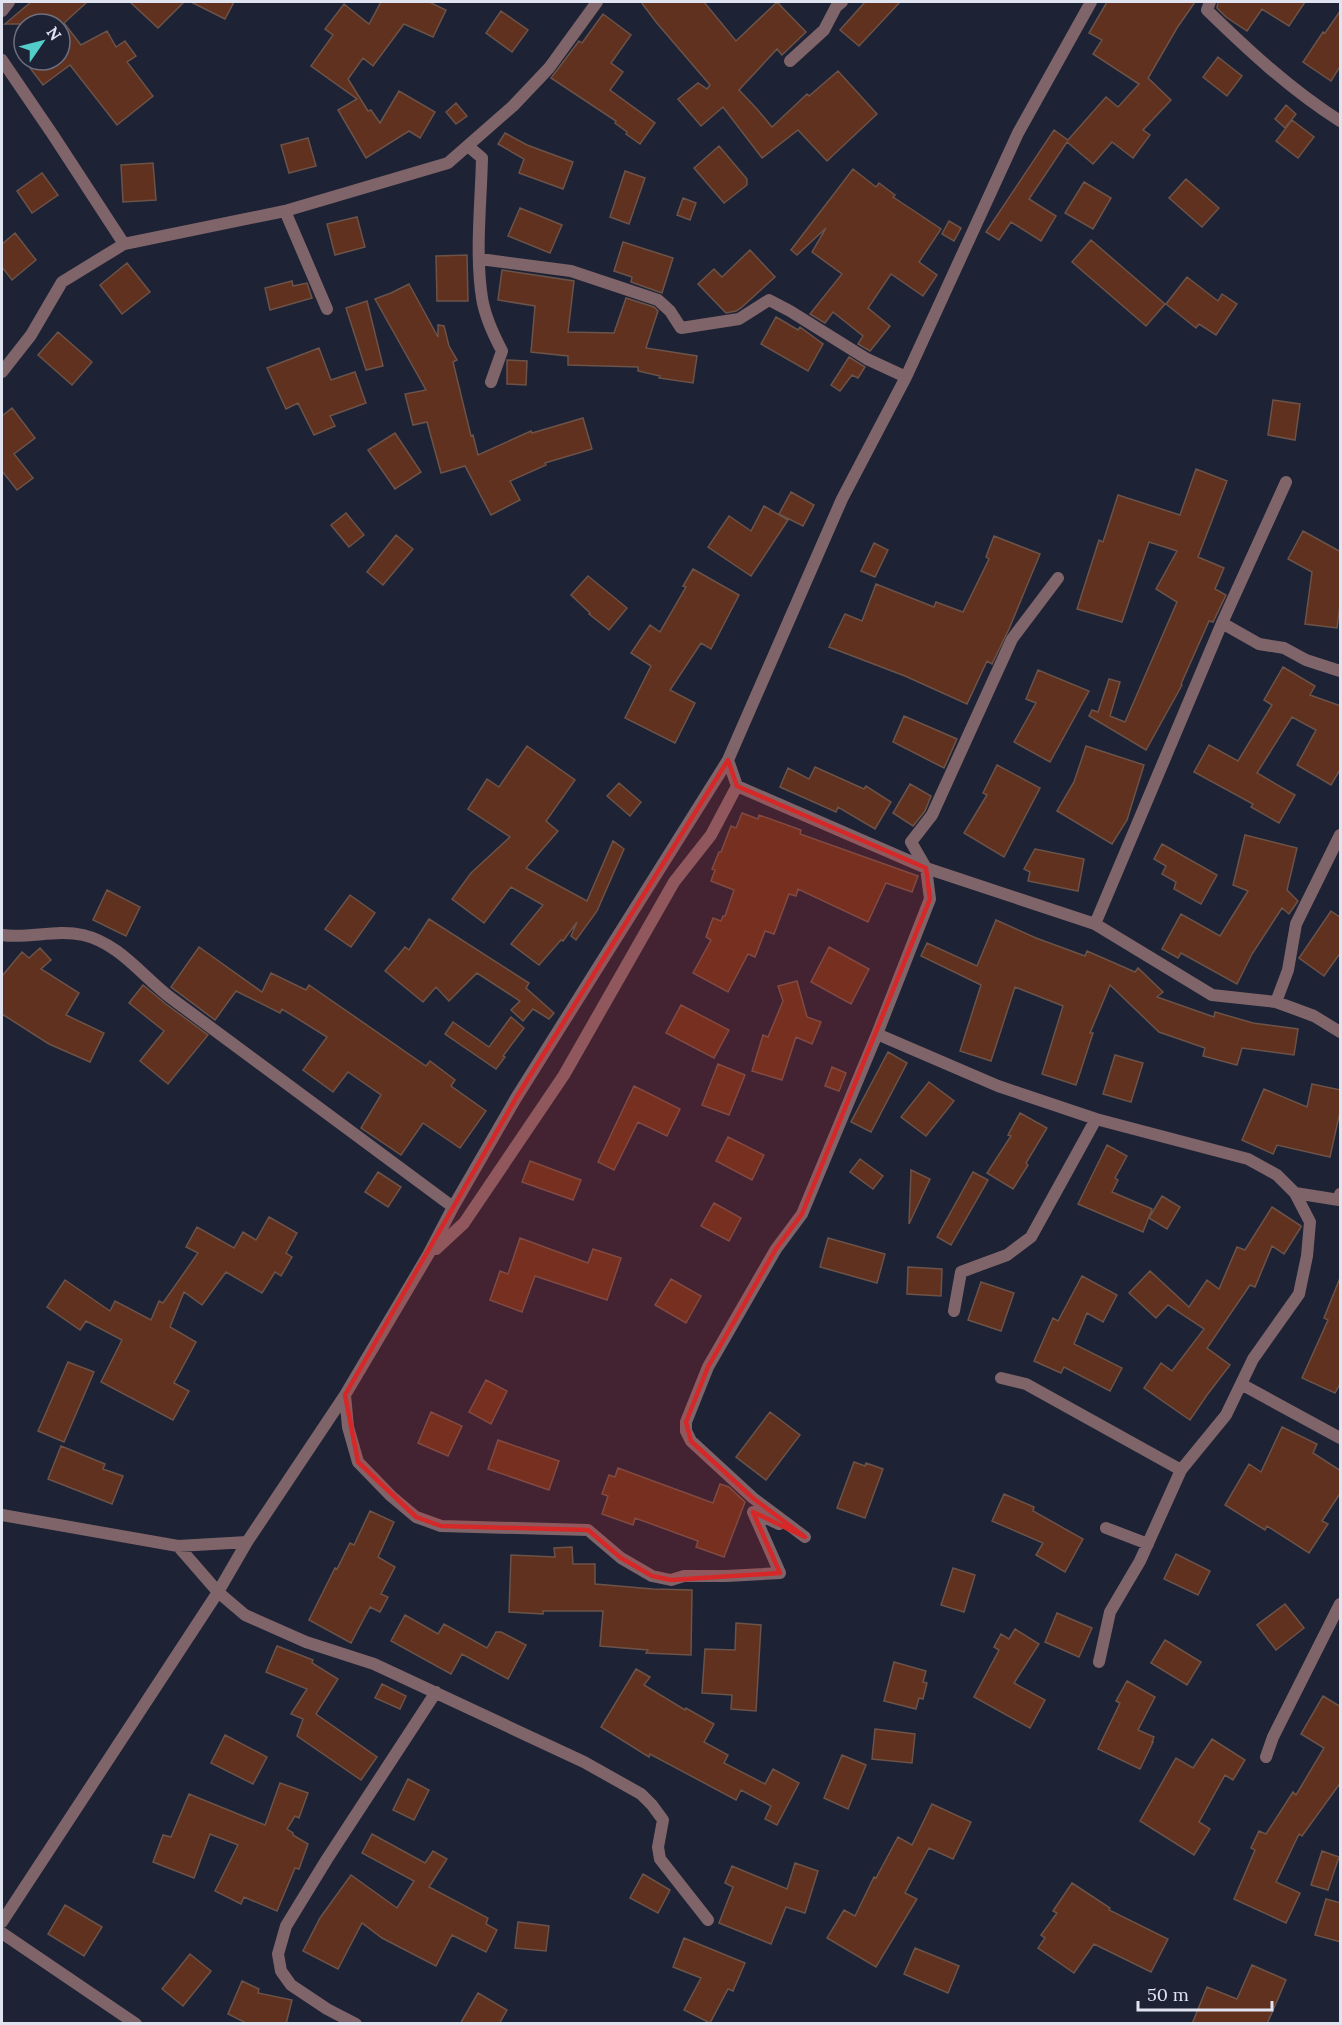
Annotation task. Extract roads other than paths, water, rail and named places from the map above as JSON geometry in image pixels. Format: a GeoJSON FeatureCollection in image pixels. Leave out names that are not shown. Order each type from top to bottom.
{"type":"FeatureCollection","features":[{"type":"Feature","properties":{"kind":"street"},"geometry":{"type":"LineString","coordinates":[[2,12],[9,2]]}},
{"type":"Feature","properties":{"kind":"street"},"geometry":{"type":"LineString","coordinates":[[2,372],[31,335],[62,282],[124,244],[285,211],[448,163],[513,106],[549,68],[597,2]]}},
{"type":"Feature","properties":{"kind":"street"},"geometry":{"type":"LineString","coordinates":[[790,61],[824,30],[836,8],[842,2]]}},
{"type":"Feature","properties":{"kind":"street"},"geometry":{"type":"LineString","coordinates":[[2,1922],[218,1592],[247,1542],[345,1395],[428,1255],[522,1088],[728,760],[842,499],[906,377],[1018,134],[1091,2]]}},
{"type":"Feature","properties":{"kind":"street"},"geometry":{"type":"LineString","coordinates":[[1210,2],[1206,10],[1252,54],[1312,104],[1341,121]]}},
{"type":"Feature","properties":{"kind":"street"},"geometry":{"type":"LineString","coordinates":[[2,60],[124,244]]}},
{"type":"Feature","properties":{"kind":"street"},"geometry":{"type":"LineString","coordinates":[[468,146],[482,158],[480,259],[482,300],[490,329],[502,351],[491,382]]}},
{"type":"Feature","properties":{"kind":"street"},"geometry":{"type":"LineString","coordinates":[[285,211],[327,309]]}},
{"type":"Feature","properties":{"kind":"street"},"geometry":{"type":"LineString","coordinates":[[480,259],[571,271],[658,300],[670,311],[681,328],[740,319],[769,300],[790,310],[867,359],[906,377]]}},
{"type":"Feature","properties":{"kind":"street"},"geometry":{"type":"LineString","coordinates":[[1095,924],[1222,623],[1286,482]]}},
{"type":"Feature","properties":{"kind":"street"},"geometry":{"type":"LineString","coordinates":[[345,1395],[348,1427],[358,1462],[391,1496],[416,1517],[441,1526],[588,1530],[621,1558],[652,1576],[671,1580],[684,1576],[780,1573],[753,1512],[805,1536],[753,1498],[691,1441],[686,1431],[686,1422],[708,1367],[776,1249],[802,1214],[878,1034],[930,899],[926,868],[911,842],[932,815],[1012,639],[1058,578]]}},
{"type":"Feature","properties":{"kind":"street"},"geometry":{"type":"LineString","coordinates":[[1222,623],[1259,644],[1284,648],[1306,660],[1341,670]]}},
{"type":"Feature","properties":{"kind":"street"},"geometry":{"type":"LineString","coordinates":[[428,1255],[464,1223],[564,1075],[674,882],[711,835],[737,786],[728,760]]}},
{"type":"Feature","properties":{"kind":"street"},"geometry":{"type":"LineString","coordinates":[[737,786],[926,868],[1095,924],[1212,995],[1276,1002],[1314,1016],[1341,1032]]}},
{"type":"Feature","properties":{"kind":"street"},"geometry":{"type":"LineString","coordinates":[[1276,1002],[1288,970],[1296,924],[1341,835]]}},
{"type":"Feature","properties":{"kind":"street"},"geometry":{"type":"LineString","coordinates":[[2,935],[12,937],[56,933],[83,935],[110,946],[168,995],[453,1207]]}},
{"type":"Feature","properties":{"kind":"street"},"geometry":{"type":"LineString","coordinates":[[878,1034],[998,1086],[1096,1119],[1248,1159],[1277,1175],[1295,1192],[1310,1222],[1307,1256],[1299,1294],[1253,1359],[1226,1415],[1181,1470],[1140,1561],[1110,1612],[1099,1662]]}},
{"type":"Feature","properties":{"kind":"street"},"geometry":{"type":"LineString","coordinates":[[954,1311],[961,1272],[1007,1255],[1030,1237],[1096,1119]]}},
{"type":"Feature","properties":{"kind":"street"},"geometry":{"type":"LineString","coordinates":[[1295,1192],[1339,1200],[1341,1194]]}},
{"type":"Feature","properties":{"kind":"street"},"geometry":{"type":"LineString","coordinates":[[1001,1378],[1026,1384],[1181,1470]]}},
{"type":"Feature","properties":{"kind":"street"},"geometry":{"type":"LineString","coordinates":[[1241,1384],[1341,1438]]}},
{"type":"Feature","properties":{"kind":"street"},"geometry":{"type":"LineString","coordinates":[[2,1515],[178,1546],[247,1542]]}},
{"type":"Feature","properties":{"kind":"street"},"geometry":{"type":"LineString","coordinates":[[1106,1528],[1148,1544]]}},
{"type":"Feature","properties":{"kind":"street"},"geometry":{"type":"LineString","coordinates":[[178,1546],[218,1592],[244,1615],[306,1642],[374,1664],[584,1762],[641,1794],[663,1820],[658,1846],[660,1859],[708,1920]]}},
{"type":"Feature","properties":{"kind":"street"},"geometry":{"type":"LineString","coordinates":[[1266,1757],[1341,1604]]}},
{"type":"Feature","properties":{"kind":"street"},"geometry":{"type":"LineString","coordinates":[[356,2024],[327,2009],[291,1985],[280,1971],[278,1954],[286,1926],[321,1868],[436,1692]]}},
{"type":"Feature","properties":{"kind":"street"},"geometry":{"type":"LineString","coordinates":[[2,1933],[136,2024]]}}]}
